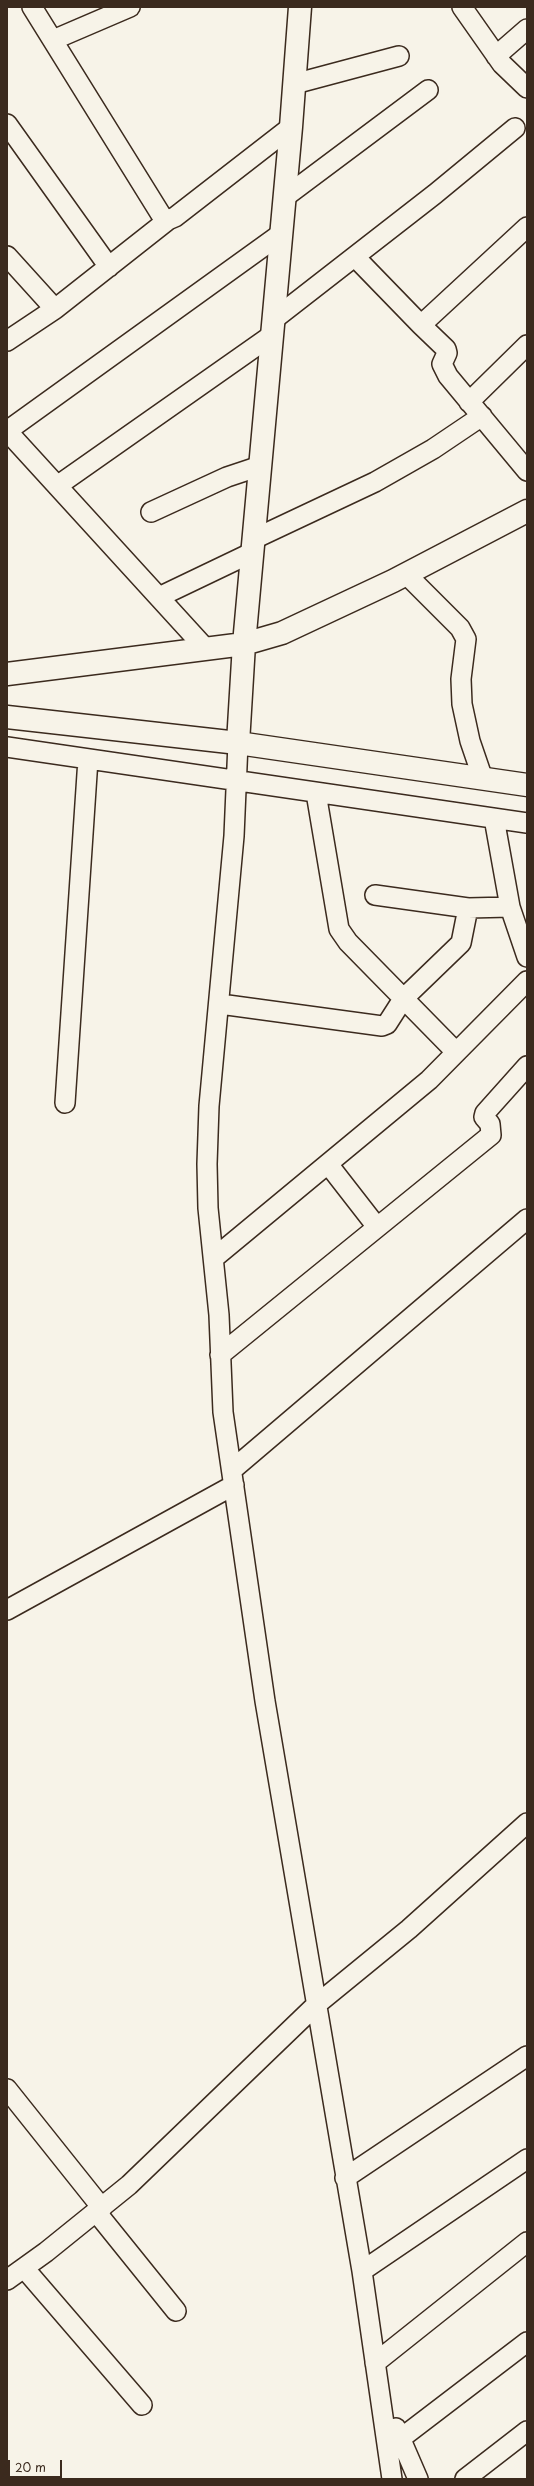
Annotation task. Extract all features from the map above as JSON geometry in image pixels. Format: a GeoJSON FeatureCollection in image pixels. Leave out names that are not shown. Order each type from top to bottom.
{"type":"FeatureCollection","features":[{"type":"Feature","properties":{"kind":"street"},"geometry":{"type":"LineString","coordinates":[[32,7],[120,146],[159,214],[168,220]]}},
{"type":"Feature","properties":{"kind":"street"},"geometry":{"type":"LineString","coordinates":[[53,40],[130,7]]}},
{"type":"Feature","properties":{"kind":"street"},"geometry":{"type":"LineString","coordinates":[[300,7],[282,233],[244,644],[220,1004],[209,1106],[207,1164],[208,1208],[214,1258],[223,1412],[265,1702],[362,2271],[392,2479]]}},
{"type":"Feature","properties":{"kind":"street"},"geometry":{"type":"LineString","coordinates":[[462,7],[496,56],[527,88]]}},
{"type":"Feature","properties":{"kind":"street"},"geometry":{"type":"LineString","coordinates":[[496,56],[527,29]]}},
{"type":"Feature","properties":{"kind":"street"},"geometry":{"type":"LineString","coordinates":[[294,84],[398,56]]}},
{"type":"Feature","properties":{"kind":"street"},"geometry":{"type":"LineString","coordinates":[[285,197],[428,90]]}},
{"type":"Feature","properties":{"kind":"street"},"geometry":{"type":"LineString","coordinates":[[7,124],[109,267]]}},
{"type":"Feature","properties":{"kind":"street"},"geometry":{"type":"LineString","coordinates":[[7,341],[55,309],[168,220],[175,217],[291,127]]}},
{"type":"Feature","properties":{"kind":"street"},"geometry":{"type":"LineString","coordinates":[[58,486],[273,328],[355,257],[515,128]]}},
{"type":"Feature","properties":{"kind":"street"},"geometry":{"type":"LineString","coordinates":[[421,325],[527,228]]}},
{"type":"Feature","properties":{"kind":"street"},"geometry":{"type":"LineString","coordinates":[[206,649],[7,431],[282,233]]}},
{"type":"Feature","properties":{"kind":"street"},"geometry":{"type":"LineString","coordinates":[[7,256],[55,309]]}},
{"type":"Feature","properties":{"kind":"street"},"geometry":{"type":"LineString","coordinates":[[355,257],[446,349],[447,353],[442,364],[443,369],[527,470]]}},
{"type":"Feature","properties":{"kind":"street"},"geometry":{"type":"LineString","coordinates":[[469,402],[527,345]]}},
{"type":"Feature","properties":{"kind":"street"},"geometry":{"type":"LineString","coordinates":[[159,597],[253,545],[375,482],[433,449],[482,416]]}},
{"type":"Feature","properties":{"kind":"street"},"geometry":{"type":"LineString","coordinates":[[151,512],[227,477],[260,466]]}},
{"type":"Feature","properties":{"kind":"street"},"geometry":{"type":"LineString","coordinates":[[7,674],[244,644],[282,633],[406,574],[527,511]]}},
{"type":"Feature","properties":{"kind":"street"},"geometry":{"type":"LineString","coordinates":[[406,574],[460,628],[466,639],[462,679],[462,704],[470,741],[483,779]]}},
{"type":"Feature","properties":{"kind":"street"},"geometry":{"type":"LineString","coordinates":[[7,717],[237,761],[316,793],[527,823]]}},
{"type":"Feature","properties":{"kind":"street"},"geometry":{"type":"LineString","coordinates":[[7,747],[88,758],[237,761],[483,779],[527,785]]}},
{"type":"Feature","properties":{"kind":"street"},"geometry":{"type":"LineString","coordinates":[[65,1103],[88,758]]}},
{"type":"Feature","properties":{"kind":"street"},"geometry":{"type":"LineString","coordinates":[[316,793],[339,929],[348,942],[456,1052]]}},
{"type":"Feature","properties":{"kind":"street"},"geometry":{"type":"LineString","coordinates":[[494,818],[510,907],[527,958]]}},
{"type":"Feature","properties":{"kind":"street"},"geometry":{"type":"LineString","coordinates":[[375,895],[468,908],[510,907]]}},
{"type":"Feature","properties":{"kind":"street"},"geometry":{"type":"LineString","coordinates":[[220,1004],[382,1026],[391,1020],[403,999],[461,943],[468,908]]}},
{"type":"Feature","properties":{"kind":"street"},"geometry":{"type":"LineString","coordinates":[[214,1258],[429,1080],[527,981]]}},
{"type":"Feature","properties":{"kind":"street"},"geometry":{"type":"LineString","coordinates":[[220,1355],[491,1135],[492,1130],[484,1117],[485,1113],[527,1066]]}},
{"type":"Feature","properties":{"kind":"street"},"geometry":{"type":"LineString","coordinates":[[328,1164],[377,1227]]}},
{"type":"Feature","properties":{"kind":"street"},"geometry":{"type":"LineString","coordinates":[[7,1610],[233,1478],[527,1219]]}},
{"type":"Feature","properties":{"kind":"street"},"geometry":{"type":"LineString","coordinates":[[7,2280],[100,2210],[153,2163],[316,2005],[409,1929],[527,1823]]}},
{"type":"Feature","properties":{"kind":"street"},"geometry":{"type":"LineString","coordinates":[[346,2178],[527,2056]]}},
{"type":"Feature","properties":{"kind":"street"},"geometry":{"type":"LineString","coordinates":[[7,2090],[176,2311]]}},
{"type":"Feature","properties":{"kind":"street"},"geometry":{"type":"LineString","coordinates":[[362,2271],[527,2159]]}},
{"type":"Feature","properties":{"kind":"street"},"geometry":{"type":"LineString","coordinates":[[375,2363],[527,2242]]}},
{"type":"Feature","properties":{"kind":"street"},"geometry":{"type":"LineString","coordinates":[[24,2268],[142,2405]]}},
{"type":"Feature","properties":{"kind":"street"},"geometry":{"type":"LineString","coordinates":[[400,2439],[526,2346]]}},
{"type":"Feature","properties":{"kind":"street"},"geometry":{"type":"LineString","coordinates":[[379,2388],[418,2479]]}},
{"type":"Feature","properties":{"kind":"street"},"geometry":{"type":"LineString","coordinates":[[465,2479],[527,2431]]}}]}
